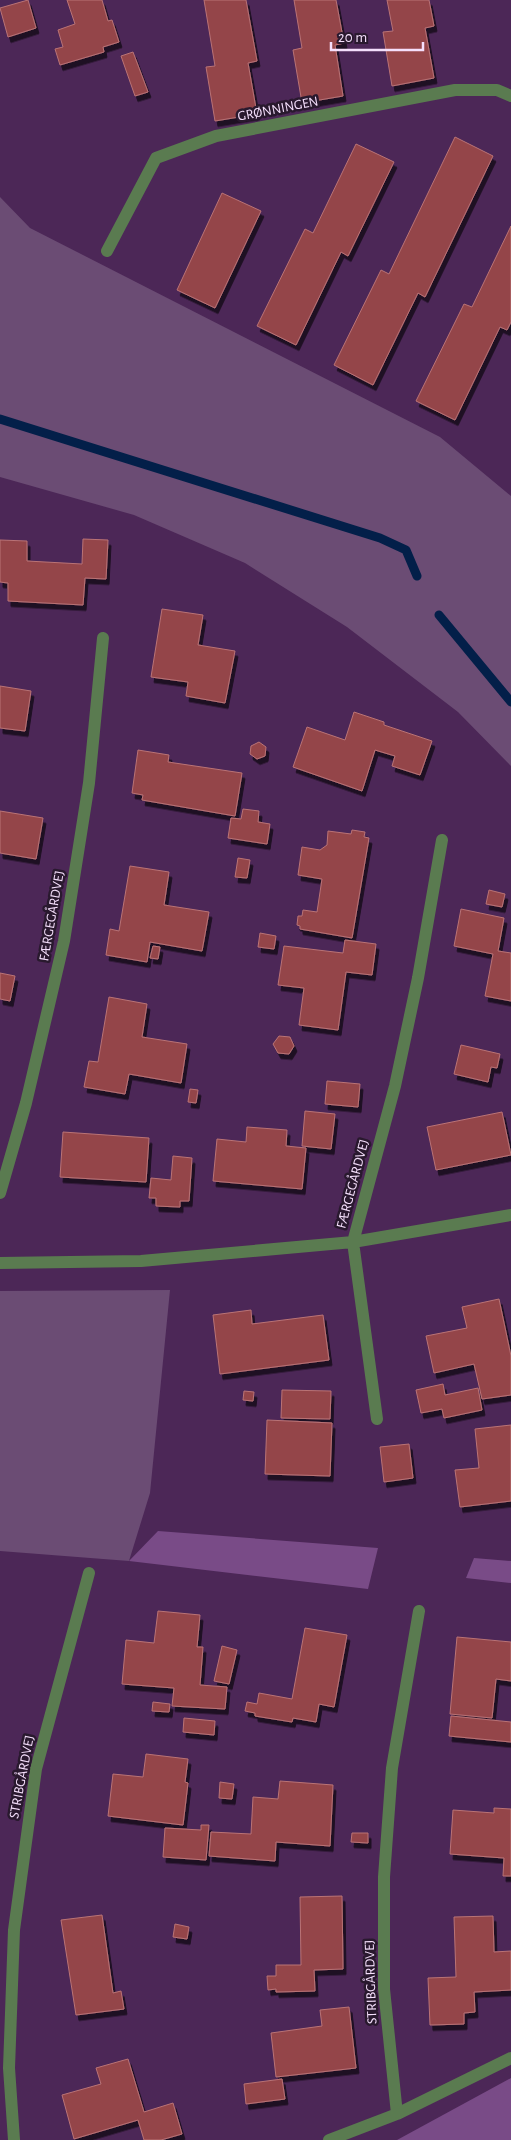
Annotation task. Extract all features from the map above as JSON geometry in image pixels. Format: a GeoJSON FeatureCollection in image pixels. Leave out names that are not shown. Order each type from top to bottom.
{"type":"FeatureCollection","features":[{"type":"Feature","properties":{"kind":"street","name":"GRØNNINGEN"},"geometry":{"type":"LineString","coordinates":[[107,251],[156,158],[216,136],[455,90],[497,90],[511,96]]}},
{"type":"Feature","properties":{"kind":"street","name":"FÆRGEGÅRDVEJ"},"geometry":{"type":"LineString","coordinates":[[0,1193],[26,1103],[64,940],[89,783],[103,638]]}},
{"type":"Feature","properties":{"kind":"street","name":"FÆRGEGÅRDVEJ"},"geometry":{"type":"LineString","coordinates":[[377,1420],[353,1242],[395,1086],[418,978],[442,840]]}},
{"type":"Feature","properties":{"kind":"street","name":"FÆRGEGÅRDVEJ"},"geometry":{"type":"LineString","coordinates":[[0,1263],[141,1261],[353,1242],[511,1215]]}},
{"type":"Feature","properties":{"kind":"street","name":"STRIBGÅRDVEJ"},"geometry":{"type":"LineString","coordinates":[[14,2140],[9,2068],[14,1930],[36,1769],[89,1573]]}},
{"type":"Feature","properties":{"kind":"street","name":"STRIBGÅRDVEJ"},"geometry":{"type":"LineString","coordinates":[[397,2114],[384,1988],[384,1876],[392,1768],[419,1611]]}},
{"type":"Feature","properties":{"kind":"street"},"geometry":{"type":"LineString","coordinates":[[329,2140],[397,2114],[511,2058]]}},
{"type":"Feature","properties":{"kind":"shaded area"},"geometry":{"type":"Polygon","coordinates":[[[0,197],[30,228],[440,437],[511,496],[511,766],[458,712],[347,627],[245,563],[134,515],[0,477],[0,197]]]}},
{"type":"Feature","properties":{"kind":"shaded area"},"geometry":{"type":"Polygon","coordinates":[[[170,1290],[150,1493],[129,1561],[0,1551],[0,1291],[170,1290]]]}},
{"type":"Feature","properties":{"kind":"shaded area"},"geometry":{"type":"Polygon","coordinates":[[[158,1531],[378,1548],[368,1589],[129,1561],[158,1531]]]}},
{"type":"Feature","properties":{"kind":"shaded area"},"geometry":{"type":"Polygon","coordinates":[[[474,1558],[511,1561],[511,1583],[466,1578],[474,1558]]]}},
{"type":"Feature","properties":{"kind":"shaded area"},"geometry":{"type":"Polygon","coordinates":[[[511,2078],[511,2140],[397,2140],[511,2078]]]}},
{"type":"Feature","properties":{"kind":"building"},"geometry":{"type":"Polygon","coordinates":[[[28,0],[36,28],[8,37],[0,8],[28,0]]]}},
{"type":"Feature","properties":{"kind":"building"},"geometry":{"type":"Polygon","coordinates":[[[67,0],[102,0],[108,21],[112,20],[119,42],[103,47],[104,52],[60,65],[55,49],[63,47],[58,30],[75,24],[67,0]]]}},
{"type":"Feature","properties":{"kind":"building"},"geometry":{"type":"Polygon","coordinates":[[[204,0],[246,0],[257,61],[248,63],[257,114],[215,121],[206,67],[215,66],[204,0]]]}},
{"type":"Feature","properties":{"kind":"building"},"geometry":{"type":"Polygon","coordinates":[[[294,0],[336,0],[344,43],[335,45],[343,96],[302,103],[293,50],[302,48],[294,0]]]}},
{"type":"Feature","properties":{"kind":"building"},"geometry":{"type":"Polygon","coordinates":[[[387,0],[429,0],[434,26],[425,28],[434,78],[392,86],[383,32],[393,31],[387,0]]]}},
{"type":"Feature","properties":{"kind":"building"},"geometry":{"type":"Polygon","coordinates":[[[133,52],[148,92],[135,96],[121,56],[133,52]]]}},
{"type":"Feature","properties":{"kind":"building"},"geometry":{"type":"Polygon","coordinates":[[[455,137],[493,156],[425,297],[418,293],[373,385],[334,365],[381,270],[389,274],[455,137]]]}},
{"type":"Feature","properties":{"kind":"building"},"geometry":{"type":"Polygon","coordinates":[[[356,144],[394,162],[348,256],[341,252],[296,345],[257,326],[305,229],[313,233],[356,144]]]}},
{"type":"Feature","properties":{"kind":"building"},"geometry":{"type":"Polygon","coordinates":[[[222,193],[261,211],[215,308],[177,290],[222,193]]]}},
{"type":"Feature","properties":{"kind":"building"},"geometry":{"type":"Polygon","coordinates":[[[511,226],[511,322],[507,330],[500,327],[455,420],[416,401],[464,304],[472,307],[511,226]]]}},
{"type":"Feature","properties":{"kind":"building"},"geometry":{"type":"Polygon","coordinates":[[[83,539],[108,540],[106,579],[85,578],[83,605],[8,601],[8,583],[0,582],[0,540],[27,541],[27,561],[82,564],[83,539]]]}},
{"type":"Feature","properties":{"kind":"building"},"geometry":{"type":"Polygon","coordinates":[[[162,609],[203,615],[198,645],[235,651],[225,703],[186,696],[188,682],[151,677],[162,609]]]}},
{"type":"Feature","properties":{"kind":"building"},"geometry":{"type":"Polygon","coordinates":[[[0,686],[31,691],[25,731],[0,728],[0,686]]]}},
{"type":"Feature","properties":{"kind":"building"},"geometry":{"type":"Polygon","coordinates":[[[354,712],[384,722],[384,725],[432,741],[420,775],[392,766],[395,756],[375,750],[362,791],[293,767],[307,727],[345,740],[354,712]]]}},
{"type":"Feature","properties":{"kind":"building"},"geometry":{"type":"Polygon","coordinates":[[[259,742],[266,747],[265,756],[257,759],[250,754],[251,746],[259,742]]]}},
{"type":"Feature","properties":{"kind":"building"},"geometry":{"type":"Polygon","coordinates":[[[138,750],[169,755],[168,762],[242,773],[235,816],[142,800],[143,795],[132,793],[138,750]]]}},
{"type":"Feature","properties":{"kind":"building"},"geometry":{"type":"Polygon","coordinates":[[[243,809],[259,811],[258,822],[270,824],[267,844],[228,838],[231,818],[241,819],[243,809]]]}},
{"type":"Feature","properties":{"kind":"building"},"geometry":{"type":"Polygon","coordinates":[[[0,811],[43,818],[36,859],[0,853],[0,811]]]}},
{"type":"Feature","properties":{"kind":"building"},"geometry":{"type":"Polygon","coordinates":[[[352,830],[365,832],[364,837],[369,838],[352,938],[300,929],[300,926],[297,925],[298,916],[302,916],[303,910],[317,912],[322,879],[298,875],[302,847],[320,850],[327,845],[328,831],[351,834],[352,830]]]}},
{"type":"Feature","properties":{"kind":"building"},"geometry":{"type":"Polygon","coordinates":[[[238,858],[250,860],[247,878],[235,877],[238,858]]]}},
{"type":"Feature","properties":{"kind":"building"},"geometry":{"type":"Polygon","coordinates":[[[130,866],[169,872],[164,905],[209,912],[202,951],[150,942],[147,962],[106,955],[110,929],[119,931],[130,866]]]}},
{"type":"Feature","properties":{"kind":"building"},"geometry":{"type":"Polygon","coordinates":[[[489,890],[505,894],[502,907],[486,904],[489,890]]]}},
{"type":"Feature","properties":{"kind":"building"},"geometry":{"type":"Polygon","coordinates":[[[461,909],[504,918],[498,951],[511,953],[511,1001],[485,996],[493,954],[454,946],[461,909]]]}},
{"type":"Feature","properties":{"kind":"building"},"geometry":{"type":"Polygon","coordinates":[[[260,933],[276,936],[274,949],[258,947],[260,933]]]}},
{"type":"Feature","properties":{"kind":"building"},"geometry":{"type":"Polygon","coordinates":[[[345,940],[376,944],[372,975],[346,972],[338,1030],[299,1025],[304,988],[278,985],[284,946],[343,953],[345,940]]]}},
{"type":"Feature","properties":{"kind":"building"},"geometry":{"type":"Polygon","coordinates":[[[153,946],[160,947],[158,959],[150,958],[153,946]]]}},
{"type":"Feature","properties":{"kind":"building"},"geometry":{"type":"Polygon","coordinates":[[[0,973],[15,976],[10,1001],[0,999],[0,973]]]}},
{"type":"Feature","properties":{"kind":"building"},"geometry":{"type":"Polygon","coordinates":[[[109,997],[147,1004],[142,1037],[187,1044],[181,1083],[129,1074],[125,1094],[84,1087],[89,1061],[98,1062],[109,997]]]}},
{"type":"Feature","properties":{"kind":"building"},"geometry":{"type":"Polygon","coordinates":[[[279,1036],[290,1037],[294,1046],[289,1054],[278,1053],[273,1044],[279,1036]]]}},
{"type":"Feature","properties":{"kind":"building"},"geometry":{"type":"Polygon","coordinates":[[[461,1045],[500,1054],[497,1068],[491,1067],[488,1082],[454,1074],[461,1045]]]}},
{"type":"Feature","properties":{"kind":"building"},"geometry":{"type":"Polygon","coordinates":[[[327,1081],[360,1084],[358,1107],[325,1104],[327,1081]]]}},
{"type":"Feature","properties":{"kind":"building"},"geometry":{"type":"Polygon","coordinates":[[[190,1089],[198,1090],[196,1103],[188,1102],[190,1089]]]}},
{"type":"Feature","properties":{"kind":"building"},"geometry":{"type":"Polygon","coordinates":[[[305,1111],[335,1114],[331,1149],[302,1146],[305,1111]]]}},
{"type":"Feature","properties":{"kind":"building"},"geometry":{"type":"Polygon","coordinates":[[[502,1112],[511,1155],[436,1170],[427,1127],[502,1112]]]}},
{"type":"Feature","properties":{"kind":"building"},"geometry":{"type":"Polygon","coordinates":[[[247,1127],[287,1130],[286,1146],[306,1148],[302,1189],[213,1181],[217,1139],[246,1142],[247,1127]]]}},
{"type":"Feature","properties":{"kind":"building"},"geometry":{"type":"Polygon","coordinates":[[[63,1132],[149,1138],[146,1182],[60,1177],[63,1132]]]}},
{"type":"Feature","properties":{"kind":"building"},"geometry":{"type":"Polygon","coordinates":[[[173,1156],[192,1158],[189,1201],[180,1201],[180,1207],[156,1206],[156,1198],[149,1198],[151,1178],[171,1180],[173,1156]]]}},
{"type":"Feature","properties":{"kind":"building"},"geometry":{"type":"Polygon","coordinates":[[[499,1299],[511,1356],[511,1395],[482,1399],[474,1364],[434,1373],[426,1336],[467,1328],[462,1307],[499,1299]]]}},
{"type":"Feature","properties":{"kind":"building"},"geometry":{"type":"Polygon","coordinates":[[[251,1310],[252,1324],[323,1315],[329,1360],[220,1374],[213,1315],[251,1310]]]}},
{"type":"Feature","properties":{"kind":"building"},"geometry":{"type":"Polygon","coordinates":[[[443,1384],[445,1395],[478,1388],[482,1410],[444,1418],[442,1409],[421,1413],[416,1390],[443,1384]]]}},
{"type":"Feature","properties":{"kind":"building"},"geometry":{"type":"Polygon","coordinates":[[[282,1390],[331,1391],[330,1419],[281,1418],[282,1390]]]}},
{"type":"Feature","properties":{"kind":"building"},"geometry":{"type":"Polygon","coordinates":[[[244,1391],[254,1392],[253,1401],[243,1400],[244,1391]]]}},
{"type":"Feature","properties":{"kind":"building"},"geometry":{"type":"Polygon","coordinates":[[[267,1420],[332,1423],[330,1476],[265,1474],[267,1420]]]}},
{"type":"Feature","properties":{"kind":"building"},"geometry":{"type":"Polygon","coordinates":[[[511,1425],[511,1501],[460,1507],[455,1470],[479,1468],[475,1429],[511,1425]]]}},
{"type":"Feature","properties":{"kind":"building"},"geometry":{"type":"Polygon","coordinates":[[[409,1444],[413,1478],[384,1482],[380,1447],[409,1444]]]}},
{"type":"Feature","properties":{"kind":"building"},"geometry":{"type":"Polygon","coordinates":[[[158,1611],[200,1615],[197,1647],[203,1647],[200,1685],[227,1687],[225,1709],[172,1706],[174,1688],[122,1684],[126,1640],[154,1643],[158,1611]]]}},
{"type":"Feature","properties":{"kind":"building"},"geometry":{"type":"Polygon","coordinates":[[[305,1628],[347,1635],[334,1707],[319,1704],[316,1722],[293,1718],[292,1722],[255,1716],[255,1713],[245,1711],[247,1702],[257,1704],[259,1693],[292,1699],[305,1628]]]}},
{"type":"Feature","properties":{"kind":"building"},"geometry":{"type":"Polygon","coordinates":[[[457,1637],[511,1642],[511,1681],[496,1679],[492,1718],[450,1714],[457,1637]]]}},
{"type":"Feature","properties":{"kind":"building"},"geometry":{"type":"Polygon","coordinates":[[[222,1646],[237,1650],[229,1684],[214,1681],[222,1646]]]}},
{"type":"Feature","properties":{"kind":"building"},"geometry":{"type":"Polygon","coordinates":[[[153,1702],[170,1704],[169,1712],[152,1711],[153,1702]]]}},
{"type":"Feature","properties":{"kind":"building"},"geometry":{"type":"Polygon","coordinates":[[[451,1716],[511,1722],[511,1742],[449,1736],[451,1716]]]}},
{"type":"Feature","properties":{"kind":"building"},"geometry":{"type":"Polygon","coordinates":[[[184,1718],[215,1721],[214,1735],[183,1732],[184,1718]]]}},
{"type":"Feature","properties":{"kind":"building"},"geometry":{"type":"Polygon","coordinates":[[[146,1754],[188,1759],[185,1782],[188,1783],[183,1825],[108,1816],[113,1774],[143,1777],[146,1754]]]}},
{"type":"Feature","properties":{"kind":"building"},"geometry":{"type":"Polygon","coordinates":[[[280,1781],[333,1785],[330,1846],[276,1842],[275,1861],[209,1856],[211,1832],[251,1834],[253,1797],[278,1799],[280,1781]]]}},
{"type":"Feature","properties":{"kind":"building"},"geometry":{"type":"Polygon","coordinates":[[[220,1782],[234,1784],[232,1799],[219,1798],[220,1782]]]}},
{"type":"Feature","properties":{"kind":"building"},"geometry":{"type":"Polygon","coordinates":[[[494,1808],[511,1809],[511,1876],[503,1876],[504,1858],[450,1854],[453,1810],[494,1813],[494,1808]]]}},
{"type":"Feature","properties":{"kind":"building"},"geometry":{"type":"Polygon","coordinates":[[[201,1825],[209,1825],[206,1860],[163,1857],[165,1828],[201,1830],[201,1825]]]}},
{"type":"Feature","properties":{"kind":"building"},"geometry":{"type":"Polygon","coordinates":[[[352,1833],[368,1833],[368,1843],[351,1842],[352,1833]]]}},
{"type":"Feature","properties":{"kind":"building"},"geometry":{"type":"Polygon","coordinates":[[[342,1896],[343,1969],[314,1970],[315,1991],[276,1992],[276,1989],[268,1990],[267,1976],[276,1976],[276,1965],[301,1965],[300,1897],[342,1896]]]}},
{"type":"Feature","properties":{"kind":"building"},"geometry":{"type":"Polygon","coordinates":[[[102,1915],[113,1993],[121,1991],[124,2009],[76,2015],[61,1920],[102,1915]]]}},
{"type":"Feature","properties":{"kind":"building"},"geometry":{"type":"Polygon","coordinates":[[[493,1916],[494,1952],[511,1951],[511,1990],[474,1992],[475,2012],[464,2013],[464,2024],[430,2025],[428,1978],[456,1977],[454,1917],[493,1916]]]}},
{"type":"Feature","properties":{"kind":"building"},"geometry":{"type":"Polygon","coordinates":[[[175,1924],[189,1927],[187,1939],[173,1937],[175,1924]]]}},
{"type":"Feature","properties":{"kind":"building"},"geometry":{"type":"Polygon","coordinates":[[[349,2007],[356,2068],[276,2077],[271,2033],[322,2026],[320,2010],[349,2007]]]}},
{"type":"Feature","properties":{"kind":"building"},"geometry":{"type":"Polygon","coordinates":[[[128,2059],[144,2112],[173,2103],[182,2134],[161,2140],[144,2140],[138,2120],[74,2139],[62,2095],[101,2084],[96,2068],[128,2059]]]}},
{"type":"Feature","properties":{"kind":"building"},"geometry":{"type":"Polygon","coordinates":[[[282,2079],[285,2099],[246,2104],[244,2084],[282,2079]]]}},
{"type":"Feature","properties":{"kind":"waterway"},"geometry":{"type":"LineString","coordinates":[[0,419],[380,538],[406,550],[417,576]]}},
{"type":"Feature","properties":{"kind":"waterway"},"geometry":{"type":"LineString","coordinates":[[439,615],[511,702]]}}]}
